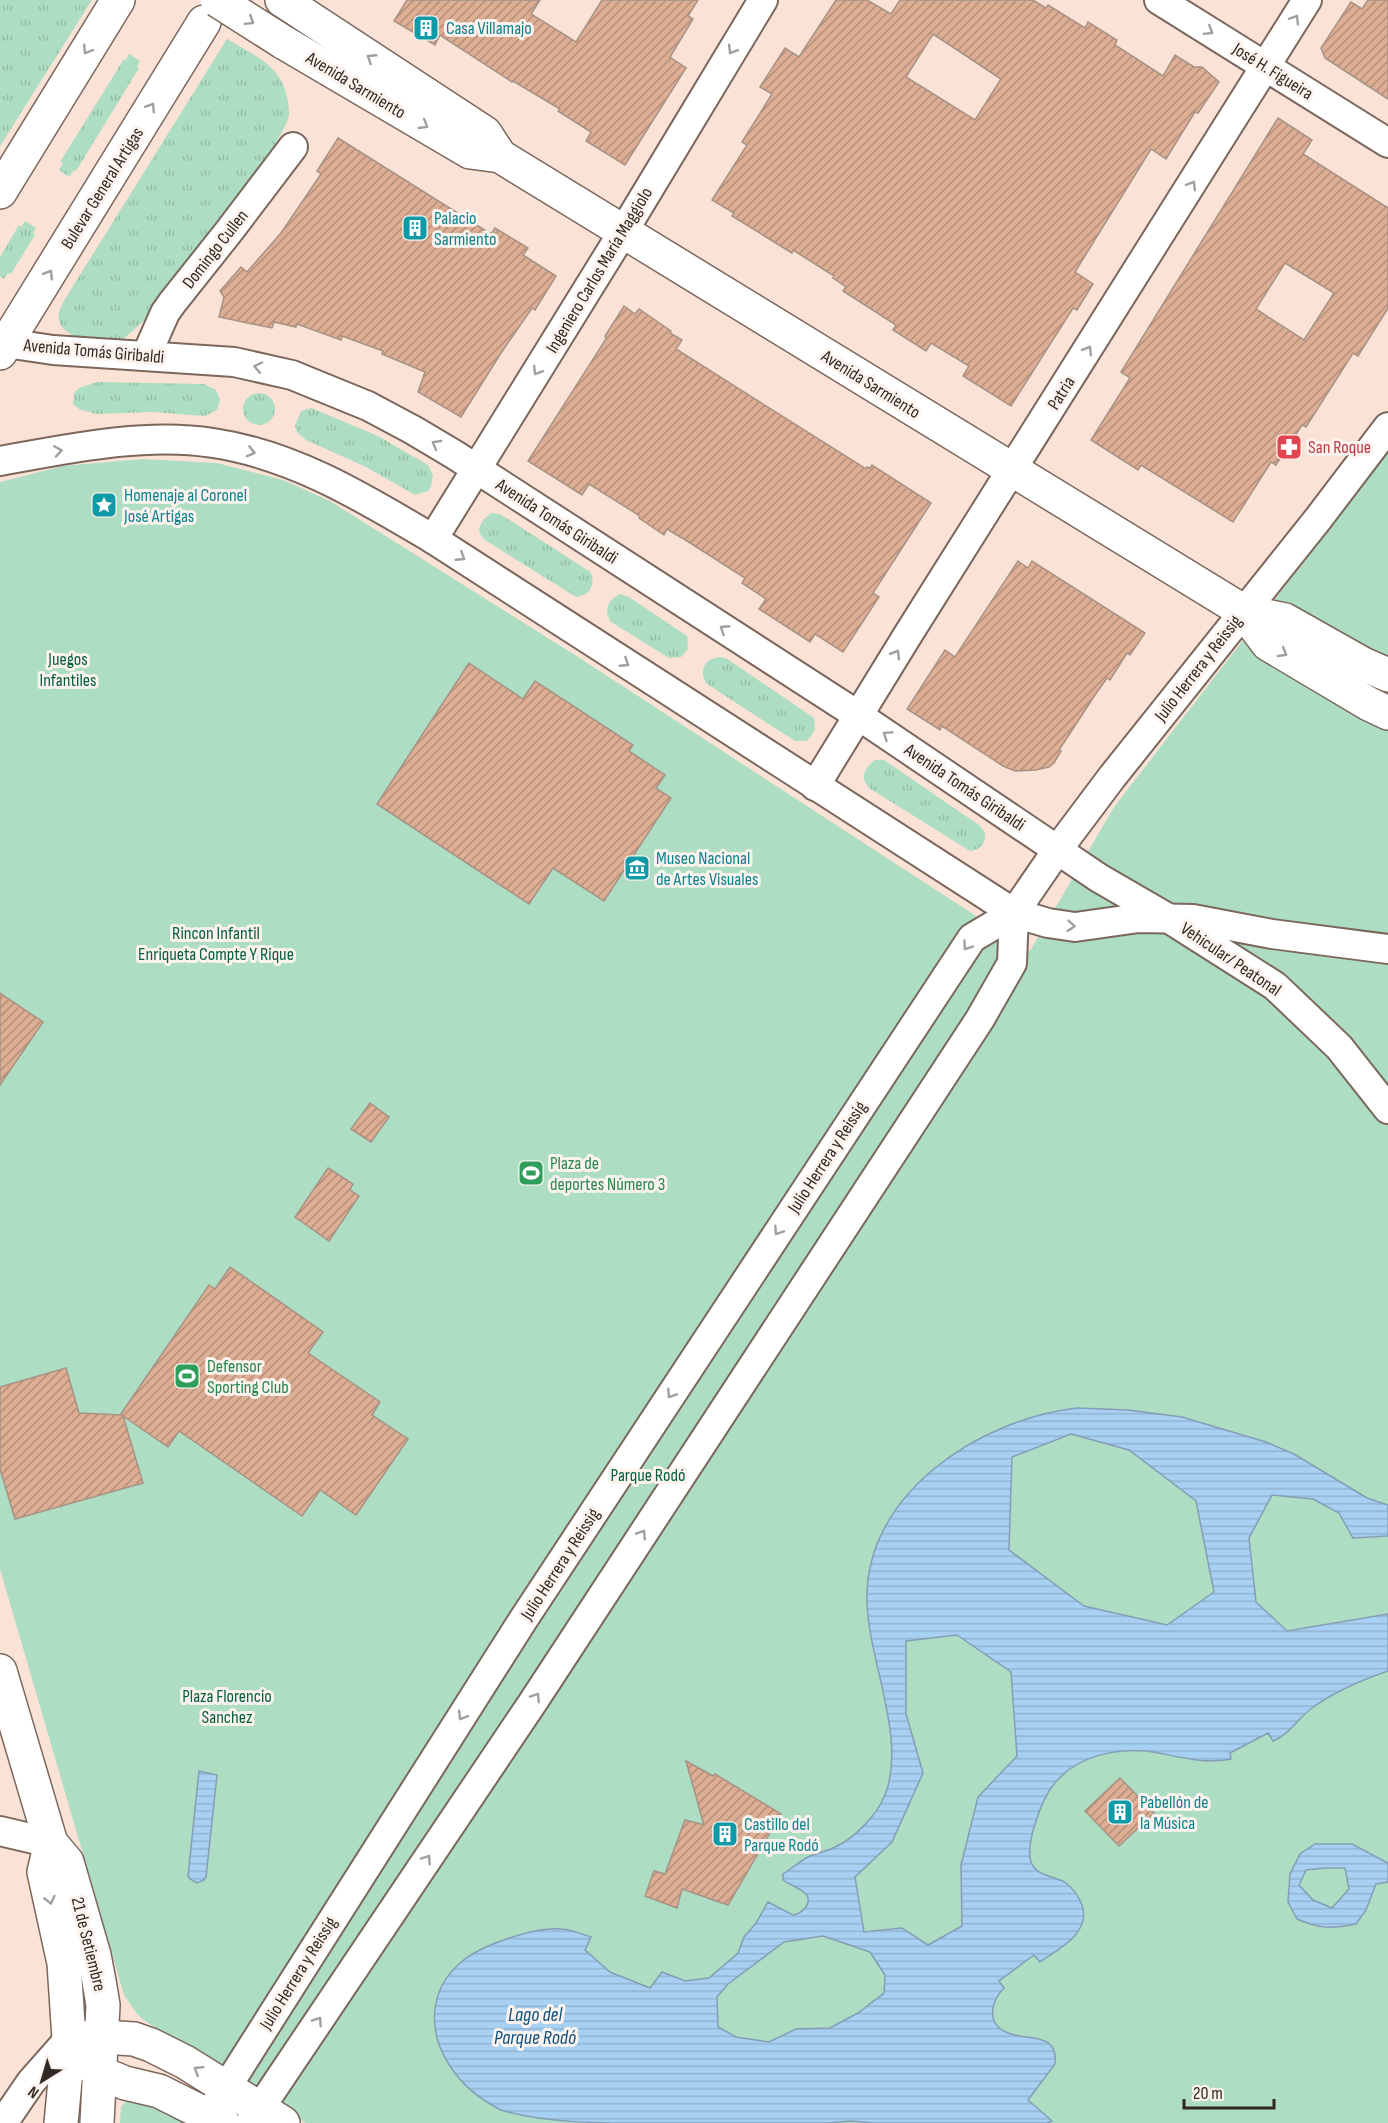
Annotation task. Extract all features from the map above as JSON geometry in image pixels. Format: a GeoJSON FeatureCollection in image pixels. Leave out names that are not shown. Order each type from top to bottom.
{"type":"FeatureCollection","features":[{"type":"Feature","properties":{"kind":"street"},"geometry":{"type":"LineString","coordinates":[[0,192],[118,0]]}},
{"type":"Feature","properties":{"kind":"street","name":"Ingeniero Carlos María Maggiolo"},"geometry":{"type":"LineString","coordinates":[[433,539],[763,0]]}},
{"type":"Feature","properties":{"kind":"street","name":"José H. Figueira"},"geometry":{"type":"LineString","coordinates":[[1159,0],[1388,142]]}},
{"type":"Feature","properties":{"kind":"street","name":"Patria"},"geometry":{"type":"LineString","coordinates":[[815,786],[1306,0]]}},
{"type":"Feature","properties":{"kind":"street","name":"Avenida Sarmiento"},"geometry":{"type":"LineString","coordinates":[[292,6],[485,133],[500,156]]}},
{"type":"Feature","properties":{"kind":"street","name":"Avenida Sarmiento"},"geometry":{"type":"LineString","coordinates":[[211,11],[283,42],[470,152],[500,156],[1243,611],[1286,620],[1363,664],[1388,675]]}},
{"type":"Feature","properties":{"kind":"street","name":"Bulevar General Artigas"},"geometry":{"type":"LineString","coordinates":[[2,346],[211,11]]}},
{"type":"Feature","properties":{"kind":"street","name":"Domingo Cullen"},"geometry":{"type":"LineString","coordinates":[[146,356],[165,313],[172,303],[293,147]]}},
{"type":"Feature","properties":{"kind":"street","name":"Avenida Tomás Giribaldi"},"geometry":{"type":"LineString","coordinates":[[2,346],[234,362],[292,375],[368,406],[477,469],[859,716],[1100,878],[1168,918]]}},
{"type":"Feature","properties":{"kind":"street","name":"Julio Herrera y Reissig"},"geometry":{"type":"LineString","coordinates":[[216,2119],[226,2087],[523,1620],[972,938],[1014,913],[1058,849],[1119,768],[1388,427]]}},
{"type":"Feature","properties":{"kind":"street"},"geometry":{"type":"LineString","coordinates":[[0,461],[58,450],[149,440],[212,442],[259,453],[306,469],[369,501],[433,539],[1014,913],[1048,923],[1075,927],[1139,918],[1193,920],[1272,934],[1388,949]]}},
{"type":"Feature","properties":{"kind":"street","name":"Avenida Sarmiento"},"geometry":{"type":"LineString","coordinates":[[1243,611],[1268,644],[1388,713]]}},
{"type":"Feature","properties":{"kind":"street"},"geometry":{"type":"LineString","coordinates":[[3,2123],[31,2082],[69,2039],[102,2037],[134,2039],[185,2062],[226,2087],[264,2118],[980,1018],[1012,963],[1014,913]]}},
{"type":"Feature","properties":{"kind":"street","name":"Vehicular/ Peatonal"},"geometry":{"type":"LineString","coordinates":[[1168,918],[1275,986],[1339,1047],[1388,1109]]}},
{"type":"Feature","properties":{"kind":"street","name":"21 de Setiembre"},"geometry":{"type":"LineString","coordinates":[[0,1671],[51,1843],[67,1862],[94,1955],[103,2005],[97,2123]]}},
{"type":"Feature","properties":{"kind":"street"},"geometry":{"type":"LineString","coordinates":[[0,1830],[51,1843]]}},
{"type":"Feature","properties":{"kind":"street","name":"21 de Setiembre"},"geometry":{"type":"LineString","coordinates":[[51,1843],[44,1872],[64,1963],[69,2039],[61,2123]]}},
{"type":"Feature","properties":{"kind":"street"},"geometry":{"type":"LineString","coordinates":[[69,2039],[82,2060],[101,2073],[125,2083],[159,2091],[216,2119]]}},
{"type":"Feature","properties":{"kind":"green space"},"geometry":{"type":"Polygon","coordinates":[[[0,0],[92,0],[0,146],[0,0]]]}},
{"type":"Feature","properties":{"kind":"green space"},"geometry":{"type":"Polygon","coordinates":[[[227,39],[261,59],[278,75],[284,86],[289,114],[274,147],[198,258],[172,292],[140,324],[123,339],[116,341],[97,342],[68,333],[59,320],[60,309],[65,299],[227,39]]]}},
{"type":"Feature","properties":{"kind":"green space"},"geometry":{"type":"Polygon","coordinates":[[[129,54],[140,61],[137,67],[139,68],[76,171],[74,170],[69,177],[59,170],[63,163],[60,162],[129,54]]]}},
{"type":"Feature","properties":{"kind":"green space"},"geometry":{"type":"Polygon","coordinates":[[[25,221],[36,228],[33,233],[35,235],[11,274],[8,273],[4,279],[0,276],[0,257],[19,225],[21,227],[25,221]]]}},
{"type":"Feature","properties":{"kind":"green space"},"geometry":{"type":"Polygon","coordinates":[[[97,382],[204,384],[216,390],[220,400],[217,410],[205,416],[152,412],[96,414],[79,409],[73,404],[74,393],[79,388],[97,382]]]}},
{"type":"Feature","properties":{"kind":"green space"},"geometry":{"type":"Polygon","coordinates":[[[259,393],[270,398],[275,409],[270,420],[259,425],[248,420],[243,409],[248,398],[259,393]]]}},
{"type":"Feature","properties":{"kind":"green space"},"geometry":{"type":"Polygon","coordinates":[[[311,408],[378,436],[428,465],[433,475],[428,491],[415,495],[366,467],[306,440],[297,432],[295,426],[301,411],[311,408]]]}},
{"type":"Feature","properties":{"kind":"green space","name":"Parque Rodó"},"geometry":{"type":"Polygon","coordinates":[[[1388,453],[1388,2123],[306,2123],[145,2021],[137,2014],[124,1995],[0,1569],[0,482],[63,466],[143,459],[217,463],[283,480],[330,501],[575,655],[1030,951],[1114,807],[1388,453]]]}},
{"type":"Feature","properties":{"kind":"green space"},"geometry":{"type":"Polygon","coordinates":[[[491,513],[500,514],[589,571],[592,575],[590,590],[576,597],[485,540],[479,528],[491,513]]]}},
{"type":"Feature","properties":{"kind":"green space"},"geometry":{"type":"Polygon","coordinates":[[[620,594],[629,597],[687,636],[688,649],[681,657],[669,658],[611,622],[607,609],[612,599],[620,594]]]}},
{"type":"Feature","properties":{"kind":"green space"},"geometry":{"type":"Polygon","coordinates":[[[719,657],[726,658],[814,718],[815,730],[807,741],[795,741],[707,684],[703,675],[704,667],[710,660],[719,657]]]}},
{"type":"Feature","properties":{"kind":"green space"},"geometry":{"type":"Polygon","coordinates":[[[875,760],[884,760],[979,825],[985,833],[982,845],[970,851],[869,788],[864,780],[864,773],[875,760]]]}},
{"type":"Feature","properties":{"kind":"green space"},"geometry":{"type":"Polygon","coordinates":[[[127,2100],[152,2105],[193,2123],[120,2123],[121,2107],[127,2100]]]}},
{"type":"Feature","properties":{"kind":"water","name":"Lago del Parque Rodó"},"geometry":{"type":"Polygon","coordinates":[[[1077,1408],[1128,1410],[1182,1417],[1266,1442],[1294,1454],[1367,1498],[1388,1505],[1388,1536],[1353,1538],[1339,1513],[1313,1499],[1272,1495],[1249,1538],[1256,1602],[1287,1631],[1388,1614],[1388,1671],[1330,1696],[1307,1712],[1279,1738],[1273,1741],[1268,1733],[1230,1753],[1231,1759],[1204,1761],[1147,1751],[1123,1751],[1099,1755],[1067,1771],[1049,1791],[1035,1824],[1030,1858],[1036,1870],[1066,1883],[1073,1890],[1082,1905],[1084,1915],[1082,1924],[1072,1939],[1040,1962],[1034,1955],[999,1981],[1004,1988],[996,1999],[993,2018],[995,2023],[1006,2032],[1039,2039],[1052,2046],[1055,2053],[1055,2064],[1028,2100],[1052,2121],[1047,2123],[851,2121],[627,2123],[572,2121],[535,2118],[501,2110],[472,2091],[455,2073],[443,2053],[435,2027],[435,2013],[441,1987],[449,1975],[465,1959],[478,1951],[532,1932],[549,1929],[568,1930],[591,1937],[585,1950],[610,1972],[650,1988],[662,1972],[685,1981],[709,1978],[738,1953],[744,1937],[756,1923],[768,1902],[793,1915],[800,1913],[806,1907],[808,1897],[802,1890],[783,1880],[783,1874],[806,1858],[843,1843],[858,1832],[881,1803],[891,1773],[890,1726],[869,1626],[867,1603],[871,1564],[884,1528],[906,1496],[934,1469],[967,1446],[1003,1428],[1040,1415],[1077,1408]],[[1071,1434],[1012,1457],[1009,1550],[1084,1606],[1167,1625],[1214,1592],[1196,1501],[1129,1450],[1071,1434]],[[957,1635],[906,1641],[906,1714],[923,1773],[892,1842],[855,1877],[864,1932],[902,1928],[928,1945],[962,1926],[961,1865],[978,1797],[1017,1756],[1011,1672],[957,1635]],[[823,1936],[784,1942],[728,1984],[717,1997],[718,2027],[736,2037],[769,2042],[796,2029],[830,2028],[858,2013],[884,1993],[885,1975],[870,1952],[823,1936]]]}},
{"type":"Feature","properties":{"kind":"water"},"geometry":{"type":"Polygon","coordinates":[[[199,1771],[217,1775],[206,1877],[197,1883],[188,1876],[199,1771]]]}},
{"type":"Feature","properties":{"kind":"water"},"geometry":{"type":"Polygon","coordinates":[[[1315,1844],[1352,1844],[1388,1863],[1388,1882],[1376,1884],[1366,1910],[1356,1924],[1339,1927],[1312,1925],[1297,1919],[1288,1902],[1290,1874],[1300,1854],[1315,1844]],[[1345,1868],[1306,1870],[1299,1885],[1313,1900],[1332,1908],[1349,1889],[1345,1868]]]}},
{"type":"Feature","properties":{"kind":"building"},"geometry":{"type":"Polygon","coordinates":[[[407,0],[540,0],[531,14],[576,42],[602,0],[698,0],[688,16],[693,19],[670,57],[686,68],[625,165],[586,141],[591,132],[558,111],[560,109],[512,82],[440,35],[435,45],[394,21],[407,0]]]}},
{"type":"Feature","properties":{"kind":"building"},"geometry":{"type":"Polygon","coordinates":[[[836,0],[867,0],[891,14],[900,0],[1033,0],[1046,8],[1048,5],[1085,28],[1088,22],[1117,40],[1115,45],[1163,76],[1175,55],[1194,67],[1202,67],[1219,82],[1198,113],[1195,112],[1166,159],[1151,149],[1075,272],[1093,284],[1077,310],[1073,308],[1011,406],[963,376],[969,366],[931,343],[926,351],[893,330],[896,325],[843,291],[846,287],[833,278],[834,276],[732,216],[734,213],[712,200],[747,145],[742,142],[772,94],[760,87],[785,48],[799,57],[836,0]],[[933,34],[906,77],[975,120],[1001,79],[933,34]]]}},
{"type":"Feature","properties":{"kind":"building"},"geometry":{"type":"Polygon","coordinates":[[[1368,0],[1388,0],[1388,99],[1325,58],[1321,48],[1351,2],[1362,9],[1368,0]]]}},
{"type":"Feature","properties":{"kind":"building"},"geometry":{"type":"Polygon","coordinates":[[[1278,118],[1312,140],[1303,154],[1388,208],[1388,308],[1358,356],[1353,353],[1306,427],[1302,425],[1276,465],[1271,462],[1233,522],[1141,465],[1138,470],[1091,440],[1130,378],[1121,372],[1278,118]],[[1285,263],[1256,309],[1304,340],[1334,293],[1285,263]]]}},
{"type":"Feature","properties":{"kind":"building"},"geometry":{"type":"Polygon","coordinates":[[[338,138],[491,234],[495,228],[528,248],[523,255],[556,276],[535,310],[532,308],[501,353],[461,417],[418,392],[425,372],[382,354],[383,351],[342,336],[341,340],[297,324],[296,327],[274,322],[272,328],[219,317],[224,297],[220,291],[241,267],[247,272],[281,233],[321,174],[317,171],[338,138]]]}},
{"type":"Feature","properties":{"kind":"building"},"geometry":{"type":"Polygon","coordinates":[[[624,306],[635,314],[639,309],[682,340],[676,349],[866,469],[872,465],[931,503],[873,593],[879,597],[843,652],[815,634],[810,642],[759,609],[766,599],[742,583],[745,578],[687,541],[667,529],[664,535],[639,518],[640,516],[589,484],[582,495],[528,461],[606,339],[605,336],[624,306]]]}},
{"type":"Feature","properties":{"kind":"building"},"geometry":{"type":"Polygon","coordinates":[[[1018,561],[1028,568],[1032,561],[1145,633],[1130,655],[1127,653],[1110,680],[1107,678],[1095,695],[1059,750],[1061,751],[1054,763],[1049,767],[1036,770],[1015,771],[1003,766],[942,726],[940,730],[907,709],[945,650],[955,657],[1018,561]]]}},
{"type":"Feature","properties":{"kind":"building"},"geometry":{"type":"Polygon","coordinates":[[[469,663],[523,699],[535,681],[633,745],[629,751],[665,775],[656,788],[671,798],[604,901],[553,868],[529,904],[377,804],[469,663]]]}},
{"type":"Feature","properties":{"kind":"building"},"geometry":{"type":"Polygon","coordinates":[[[0,993],[43,1022],[0,1085],[0,993]]]}},
{"type":"Feature","properties":{"kind":"building"},"geometry":{"type":"Polygon","coordinates":[[[370,1103],[389,1117],[371,1142],[351,1129],[370,1103]]]}},
{"type":"Feature","properties":{"kind":"building"},"geometry":{"type":"Polygon","coordinates":[[[328,1168],[353,1184],[350,1190],[359,1196],[329,1241],[295,1217],[328,1168]]]}},
{"type":"Feature","properties":{"kind":"building"},"geometry":{"type":"Polygon","coordinates":[[[230,1267],[323,1332],[308,1353],[380,1402],[372,1415],[408,1439],[356,1515],[320,1490],[302,1516],[179,1431],[168,1447],[123,1416],[143,1483],[15,1519],[0,1469],[0,1387],[66,1368],[79,1413],[122,1415],[209,1285],[215,1289],[230,1267]]]}},
{"type":"Feature","properties":{"kind":"building","name":"Castillo del Parque Rodó"},"geometry":{"type":"Polygon","coordinates":[[[686,1761],[713,1776],[715,1774],[781,1814],[728,1905],[682,1889],[677,1908],[645,1896],[654,1871],[665,1874],[685,1820],[704,1825],[686,1761]]]}},
{"type":"Feature","properties":{"kind":"building","name":"Pabellón de la Música"},"geometry":{"type":"Polygon","coordinates":[[[1120,1778],[1154,1813],[1119,1846],[1085,1811],[1120,1778]]]}},
{"type":"Feature","properties":{"kind":"place","name":"Casa Villamajo"},"geometry":{"type":"Point","coordinates":[426,28]}},
{"type":"Feature","properties":{"kind":"place","name":"Palacio Sarmiento"},"geometry":{"type":"Point","coordinates":[415,228]}},
{"type":"Feature","properties":{"kind":"place","name":"San Roque"},"geometry":{"type":"Point","coordinates":[1289,447]}},
{"type":"Feature","properties":{"kind":"place","name":"Homenaje al Coronel José Artigas"},"geometry":{"type":"Point","coordinates":[104,505]}},
{"type":"Feature","properties":{"kind":"place","name":"Museo Nacional de Artes Visuales"},"geometry":{"type":"Point","coordinates":[637,868]}},
{"type":"Feature","properties":{"kind":"place","name":"Plaza de deportes Número 3"},"geometry":{"type":"Point","coordinates":[531,1173]}},
{"type":"Feature","properties":{"kind":"place","name":"Defensor Sporting Club"},"geometry":{"type":"Point","coordinates":[187,1376]}},
{"type":"Feature","properties":{"kind":"place","name":"Pabellón de la Música"},"geometry":{"type":"Point","coordinates":[1120,1812]}},
{"type":"Feature","properties":{"kind":"place","name":"Castillo del Parque Rodó"},"geometry":{"type":"Point","coordinates":[725,1834]}},
{"type":"Feature","properties":{"kind":"park label","name":"Juegos Infantiles"},"geometry":{"type":"Point","coordinates":[68,669]}},
{"type":"Feature","properties":{"kind":"park label","name":"Rincon Infantil Enriqueta Compte Y Rique"},"geometry":{"type":"Point","coordinates":[216,943]}},
{"type":"Feature","properties":{"kind":"park label","name":"Plaza Florencio Sanchez"},"geometry":{"type":"Point","coordinates":[227,1706]}}]}
